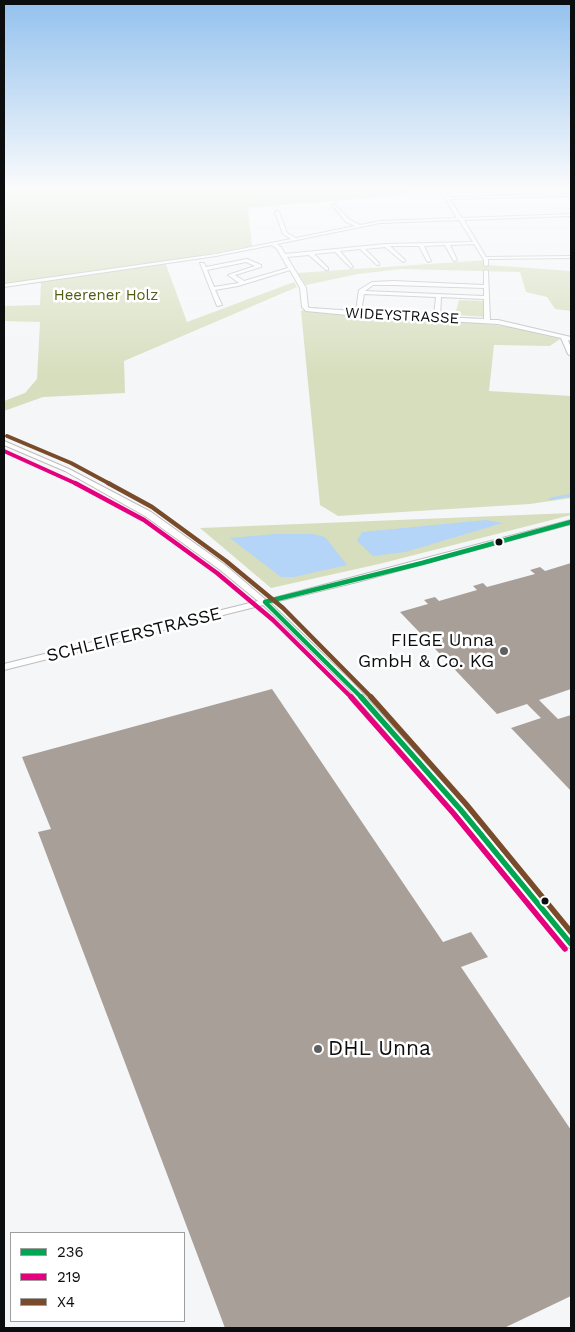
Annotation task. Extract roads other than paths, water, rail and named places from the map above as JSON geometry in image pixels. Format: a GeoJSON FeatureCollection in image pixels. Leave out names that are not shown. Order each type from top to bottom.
{"type":"FeatureCollection","features":[{"type":"Feature","properties":{"kind":"street"},"geometry":{"type":"LineString","coordinates":[[4,286],[235,251]]}},
{"type":"Feature","properties":{"kind":"street","name":"WIDEYSTRASSE"},"geometry":{"type":"LineString","coordinates":[[282,251],[303,288],[305,307],[308,310],[498,322],[571,339]]}},
{"type":"Feature","properties":{"kind":"street"},"geometry":{"type":"LineString","coordinates":[[284,256],[326,251]]}},
{"type":"Feature","properties":{"kind":"street"},"geometry":{"type":"LineString","coordinates":[[337,251],[351,267]]}},
{"type":"Feature","properties":{"kind":"street"},"geometry":{"type":"LineString","coordinates":[[364,251],[378,264]]}},
{"type":"Feature","properties":{"kind":"street"},"geometry":{"type":"LineString","coordinates":[[393,251],[403,261]]}},
{"type":"Feature","properties":{"kind":"street"},"geometry":{"type":"LineString","coordinates":[[424,251],[429,261]]}},
{"type":"Feature","properties":{"kind":"street"},"geometry":{"type":"LineString","coordinates":[[451,251],[455,260]]}},
{"type":"Feature","properties":{"kind":"street"},"geometry":{"type":"LineString","coordinates":[[480,251],[486,268],[487,321]]}},
{"type":"Feature","properties":{"kind":"street"},"geometry":{"type":"LineString","coordinates":[[310,253],[326,269]]}},
{"type":"Feature","properties":{"kind":"street"},"geometry":{"type":"LineString","coordinates":[[484,258],[571,257]]}},
{"type":"Feature","properties":{"kind":"street"},"geometry":{"type":"LineString","coordinates":[[199,258],[219,304]]}},
{"type":"Feature","properties":{"kind":"street"},"geometry":{"type":"LineString","coordinates":[[204,269],[248,260],[259,266],[231,275],[243,283]]}},
{"type":"Feature","properties":{"kind":"street"},"geometry":{"type":"LineString","coordinates":[[212,289],[243,283],[292,268]]}},
{"type":"Feature","properties":{"kind":"street"},"geometry":{"type":"LineString","coordinates":[[358,314],[361,292],[367,286],[386,283],[487,287]]}},
{"type":"Feature","properties":{"kind":"street"},"geometry":{"type":"LineString","coordinates":[[361,292],[487,298]]}},
{"type":"Feature","properties":{"kind":"street"},"geometry":{"type":"LineString","coordinates":[[437,318],[439,295]]}},
{"type":"Feature","properties":{"kind":"street"},"geometry":{"type":"LineString","coordinates":[[564,338],[571,354]]}},
{"type":"Feature","properties":{"kind":"street"},"geometry":{"type":"LineString","coordinates":[[4,443],[67,470],[148,514],[222,567],[265,602],[350,685],[441,787],[571,944]]}},
{"type":"Feature","properties":{"kind":"street","name":"SCHLEIFERSTRASSE"},"geometry":{"type":"LineString","coordinates":[[4,667],[422,563],[571,522]]}},
{"type":"Feature","properties":{"kind":"water"},"geometry":{"type":"Polygon","coordinates":[[[486,520],[503,523],[405,552],[373,556],[357,541],[362,532],[486,520]]]}},
{"type":"Feature","properties":{"kind":"water"},"geometry":{"type":"Polygon","coordinates":[[[275,534],[313,534],[325,537],[347,565],[294,577],[281,577],[230,538],[275,534]]]}},
{"type":"Feature","properties":{"kind":"waterway"},"geometry":{"type":"LineString","coordinates":[[550,499],[571,495]]}},
{"type":"Feature","properties":{"kind":"place","name":"FIEGE Unna GmbH & Co. KG"},"geometry":{"type":"Point","coordinates":[504,651]}},
{"type":"Feature","properties":{"kind":"place","name":"DHL Unna"},"geometry":{"type":"Point","coordinates":[318,1049]}},
{"type":"Feature","properties":{"kind":"park label","name":"Heerener Holz"},"geometry":{"type":"Point","coordinates":[106,296]}}]}
